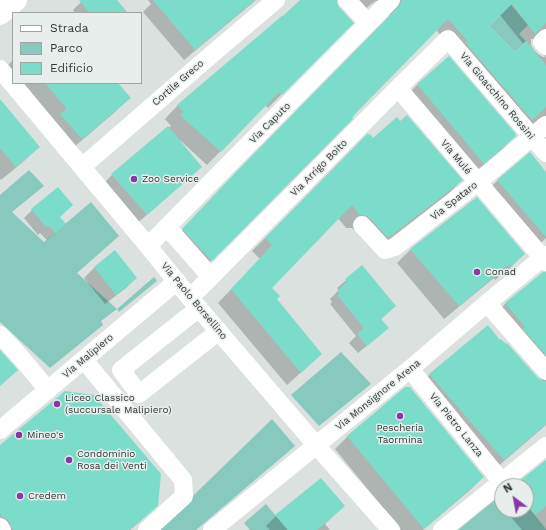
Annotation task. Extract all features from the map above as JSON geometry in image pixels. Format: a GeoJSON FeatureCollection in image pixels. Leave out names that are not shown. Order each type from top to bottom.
{"type":"FeatureCollection","features":[{"type":"Feature","properties":{"kind":"street"},"geometry":{"type":"LineString","coordinates":[[0,14],[16,0]]}},
{"type":"Feature","properties":{"kind":"street","name":"Cortile Greco"},"geometry":{"type":"LineString","coordinates":[[82,167],[276,0]]}},
{"type":"Feature","properties":{"kind":"street"},"geometry":{"type":"LineString","coordinates":[[347,0],[368,24]]}},
{"type":"Feature","properties":{"kind":"street","name":"Via Caputo"},"geometry":{"type":"LineString","coordinates":[[148,246],[391,0]]}},
{"type":"Feature","properties":{"kind":"street","name":"Via Arrigo Boito"},"geometry":{"type":"LineString","coordinates":[[219,331],[140,394],[121,370],[195,303],[211,277],[448,39]]}},
{"type":"Feature","properties":{"kind":"street","name":"Via Gioacchino Rossini"},"geometry":{"type":"LineString","coordinates":[[448,39],[546,154]]}},
{"type":"Feature","properties":{"kind":"street","name":"Via Paolo Borsellino"},"geometry":{"type":"LineString","coordinates":[[0,69],[12,83]]}},
{"type":"Feature","properties":{"kind":"street","name":"Via Paolo Borsellino"},"geometry":{"type":"LineString","coordinates":[[13,84],[195,303],[316,445],[391,530]]}},
{"type":"Feature","properties":{"kind":"street","name":"Via Mulé"},"geometry":{"type":"LineString","coordinates":[[398,88],[545,259]]}},
{"type":"Feature","properties":{"kind":"street","name":"Via Spataro"},"geometry":{"type":"LineString","coordinates":[[362,225],[384,250],[395,247],[478,182],[546,125]]}},
{"type":"Feature","properties":{"kind":"street"},"geometry":{"type":"LineString","coordinates":[[167,227],[211,277]]}},
{"type":"Feature","properties":{"kind":"street","name":"Via Monsignore Arena"},"geometry":{"type":"LineString","coordinates":[[212,530],[410,369],[488,303],[545,259]]}},
{"type":"Feature","properties":{"kind":"street","name":"Via Malipiero"},"geometry":{"type":"LineString","coordinates":[[0,430],[177,281]]}},
{"type":"Feature","properties":{"kind":"street"},"geometry":{"type":"LineString","coordinates":[[488,303],[546,371]]}},
{"type":"Feature","properties":{"kind":"street"},"geometry":{"type":"LineString","coordinates":[[0,335],[48,390]]}},
{"type":"Feature","properties":{"kind":"street"},"geometry":{"type":"LineString","coordinates":[[84,360],[183,480],[184,496],[147,530]]}},
{"type":"Feature","properties":{"kind":"street","name":"Via Pietro Lanza"},"geometry":{"type":"LineString","coordinates":[[410,369],[499,478]]}},
{"type":"Feature","properties":{"kind":"street"},"geometry":{"type":"LineString","coordinates":[[507,478],[546,446]]}},
{"type":"Feature","properties":{"kind":"street"},"geometry":{"type":"LineString","coordinates":[[442,530],[494,488]]}},
{"type":"Feature","properties":{"kind":"green space"},"geometry":{"type":"Polygon","coordinates":[[[493,0],[507,0],[528,25],[519,34],[526,41],[515,52],[489,26],[505,11],[493,0]]]}},
{"type":"Feature","properties":{"kind":"green space"},"geometry":{"type":"Polygon","coordinates":[[[29,170],[44,186],[12,212],[44,242],[91,202],[119,236],[77,273],[117,309],[101,321],[103,325],[50,368],[0,322],[0,195],[29,170]]]}},
{"type":"Feature","properties":{"kind":"green space"},"geometry":{"type":"Polygon","coordinates":[[[154,277],[157,281],[119,312],[117,309],[154,277]]]}},
{"type":"Feature","properties":{"kind":"green space"},"geometry":{"type":"Polygon","coordinates":[[[341,352],[371,384],[319,426],[291,395],[341,352]]]}},
{"type":"Feature","properties":{"kind":"green space"},"geometry":{"type":"Polygon","coordinates":[[[272,419],[295,446],[196,530],[158,530],[272,419]]]}},
{"type":"Feature","properties":{"kind":"green space"},"geometry":{"type":"Polygon","coordinates":[[[494,501],[494,518],[534,518],[534,514],[546,529],[546,530],[458,530],[494,501]]]}},
{"type":"Feature","properties":{"kind":"green space"},"geometry":{"type":"Polygon","coordinates":[[[266,504],[288,530],[250,530],[244,523],[266,504]]]}},
{"type":"Feature","properties":{"kind":"building"},"geometry":{"type":"Polygon","coordinates":[[[79,0],[117,0],[127,12],[89,12],[79,0]]]}},
{"type":"Feature","properties":{"kind":"building"},"geometry":{"type":"Polygon","coordinates":[[[153,0],[255,0],[195,50],[153,0]]]}},
{"type":"Feature","properties":{"kind":"building"},"geometry":{"type":"Polygon","coordinates":[[[300,0],[337,0],[339,7],[354,23],[282,95],[279,92],[221,152],[180,115],[184,112],[177,105],[300,0]]]}},
{"type":"Feature","properties":{"kind":"building"},"geometry":{"type":"Polygon","coordinates":[[[401,0],[546,0],[546,23],[535,34],[512,4],[489,26],[515,52],[526,41],[546,65],[546,107],[532,120],[465,42],[467,40],[448,19],[357,112],[352,118],[353,119],[212,261],[182,229],[398,7],[401,0]]]}},
{"type":"Feature","properties":{"kind":"building"},"geometry":{"type":"Polygon","coordinates":[[[449,56],[516,134],[516,136],[484,164],[417,84],[449,56]]]}},
{"type":"Feature","properties":{"kind":"building"},"geometry":{"type":"Polygon","coordinates":[[[46,84],[119,84],[131,98],[82,139],[60,114],[67,109],[46,84]]]}},
{"type":"Feature","properties":{"kind":"building"},"geometry":{"type":"Polygon","coordinates":[[[0,99],[40,147],[16,167],[0,148],[0,99]]]}},
{"type":"Feature","properties":{"kind":"building"},"geometry":{"type":"Polygon","coordinates":[[[407,115],[463,180],[388,238],[370,218],[365,215],[360,215],[352,205],[272,288],[280,296],[277,299],[322,354],[301,373],[231,289],[272,245],[265,238],[368,133],[373,138],[397,117],[400,121],[407,115]]]}},
{"type":"Feature","properties":{"kind":"building"},"geometry":{"type":"Polygon","coordinates":[[[168,126],[202,167],[147,215],[111,174],[168,126]]]}},
{"type":"Feature","properties":{"kind":"building"},"geometry":{"type":"Polygon","coordinates":[[[530,152],[546,172],[546,237],[497,180],[530,152]]]}},
{"type":"Feature","properties":{"kind":"building"},"geometry":{"type":"Polygon","coordinates":[[[58,187],[73,205],[60,217],[66,224],[55,233],[49,226],[46,227],[31,209],[58,187]]]}},
{"type":"Feature","properties":{"kind":"building"},"geometry":{"type":"Polygon","coordinates":[[[477,197],[525,254],[510,267],[508,265],[459,306],[410,249],[477,197]]]}},
{"type":"Feature","properties":{"kind":"building"},"geometry":{"type":"Polygon","coordinates":[[[115,250],[137,278],[116,295],[94,267],[115,250]]]}},
{"type":"Feature","properties":{"kind":"building"},"geometry":{"type":"Polygon","coordinates":[[[362,265],[396,306],[381,319],[389,328],[367,346],[357,334],[364,328],[337,295],[340,294],[337,291],[347,282],[345,279],[362,265]]]}},
{"type":"Feature","properties":{"kind":"building"},"geometry":{"type":"Polygon","coordinates":[[[543,272],[546,272],[546,355],[523,329],[525,327],[505,303],[543,272]]]}},
{"type":"Feature","properties":{"kind":"building"},"geometry":{"type":"Polygon","coordinates":[[[488,325],[500,340],[501,339],[506,344],[507,343],[538,378],[542,381],[546,381],[546,424],[504,460],[429,374],[488,325]]]}},
{"type":"Feature","properties":{"kind":"building"},"geometry":{"type":"Polygon","coordinates":[[[0,350],[18,370],[0,386],[0,350]]]}},
{"type":"Feature","properties":{"kind":"building"},"geometry":{"type":"Polygon","coordinates":[[[405,387],[410,387],[484,477],[424,529],[347,436],[405,387]]]}},
{"type":"Feature","properties":{"kind":"building"},"geometry":{"type":"Polygon","coordinates":[[[65,391],[94,395],[161,474],[158,506],[129,530],[13,530],[9,521],[0,514],[0,445],[65,391]]]}},
{"type":"Feature","properties":{"kind":"building"},"geometry":{"type":"Polygon","coordinates":[[[546,460],[546,506],[535,515],[534,478],[523,478],[546,460]]]}},
{"type":"Feature","properties":{"kind":"building"},"geometry":{"type":"Polygon","coordinates":[[[321,478],[345,506],[317,530],[288,530],[275,515],[321,478]]]}},
{"type":"Feature","properties":{"kind":"place","name":"Zoo Service"},"geometry":{"type":"Point","coordinates":[134,179]}},
{"type":"Feature","properties":{"kind":"place","name":"Conad"},"geometry":{"type":"Point","coordinates":[477,272]}},
{"type":"Feature","properties":{"kind":"place","name":"Liceo Classico (succursale Malipiero)"},"geometry":{"type":"Point","coordinates":[57,404]}},
{"type":"Feature","properties":{"kind":"place","name":"Pescheria Taormina"},"geometry":{"type":"Point","coordinates":[400,416]}},
{"type":"Feature","properties":{"kind":"place","name":"Mineo's"},"geometry":{"type":"Point","coordinates":[19,435]}},
{"type":"Feature","properties":{"kind":"place","name":"Condominio Rosa dei Venti"},"geometry":{"type":"Point","coordinates":[69,460]}},
{"type":"Feature","properties":{"kind":"place","name":"Credem"},"geometry":{"type":"Point","coordinates":[20,496]}}]}
